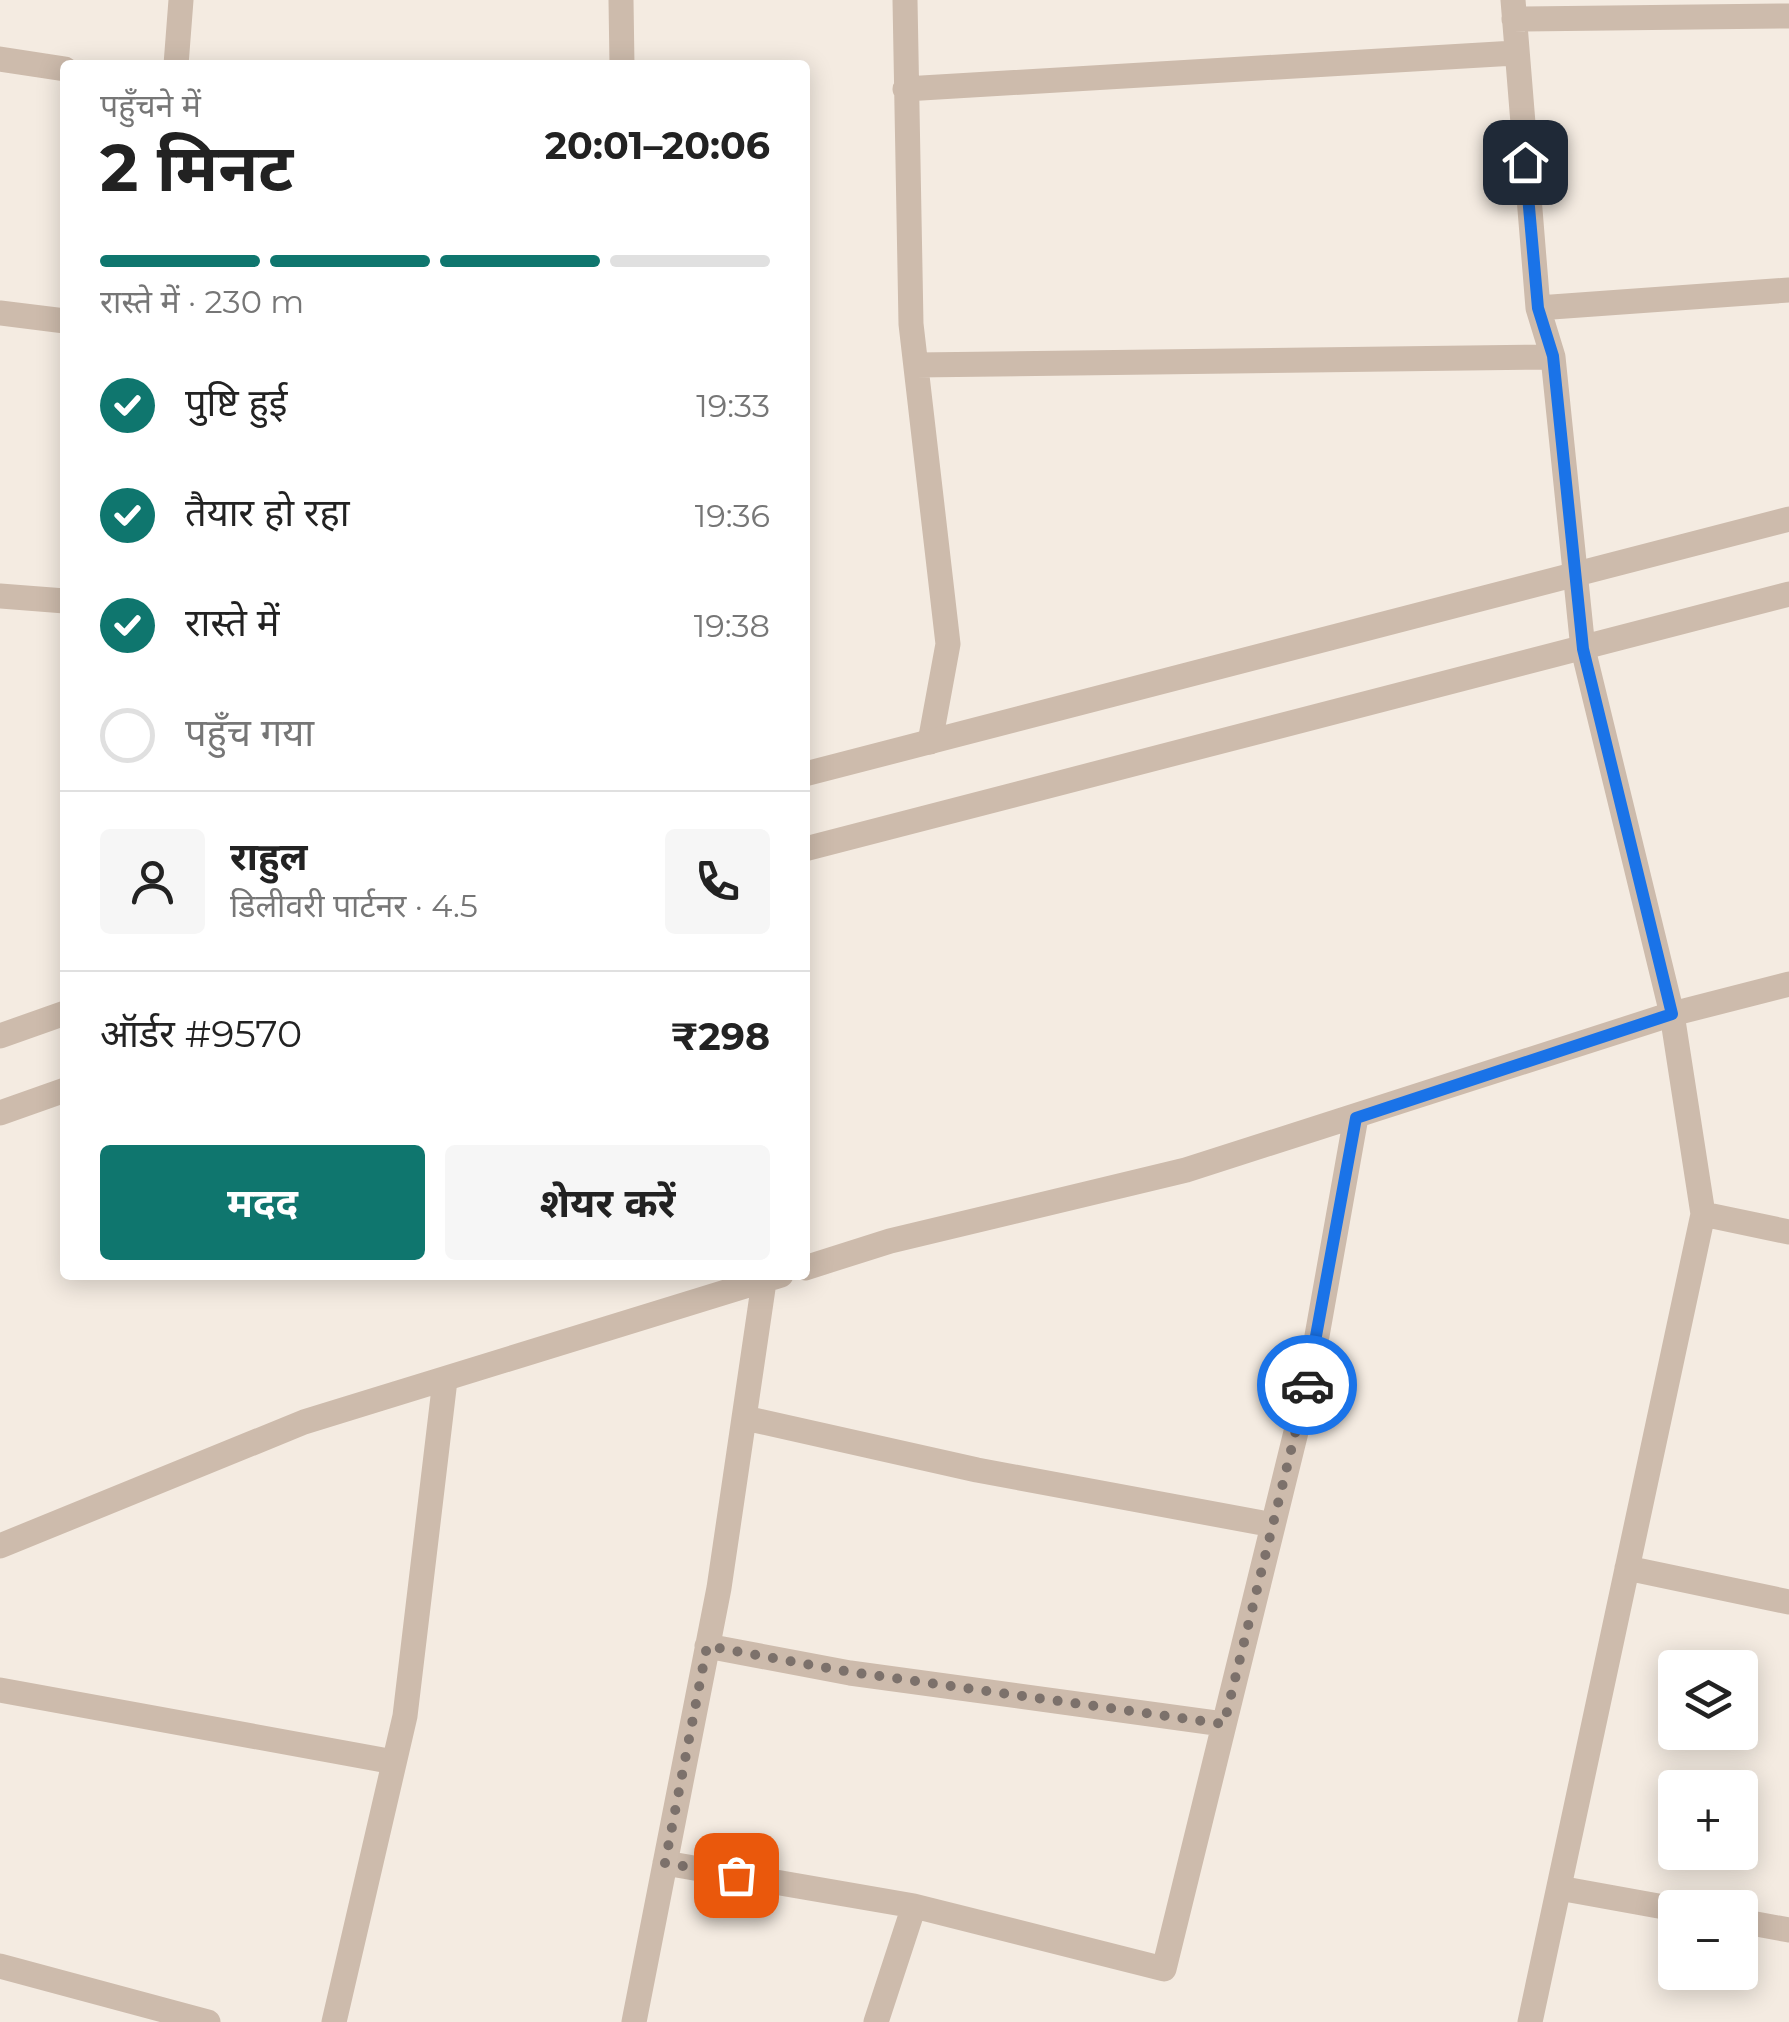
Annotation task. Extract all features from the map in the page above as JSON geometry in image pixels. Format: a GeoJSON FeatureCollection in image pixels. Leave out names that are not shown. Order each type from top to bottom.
{"type":"FeatureCollection","features":[{"type":"Feature","properties":{"kind":"street"},"geometry":{"type":"LineString","coordinates":[[176,60],[181,0]]}},
{"type":"Feature","properties":{"kind":"street"},"geometry":{"type":"LineString","coordinates":[[621,0],[622,60]]}},
{"type":"Feature","properties":{"kind":"street"},"geometry":{"type":"LineString","coordinates":[[905,0],[904,88],[916,366],[948,644],[930,742]]}},
{"type":"Feature","properties":{"kind":"street"},"geometry":{"type":"LineString","coordinates":[[1530,2022],[1702,1214],[1672,1014],[1583,649],[1553,356],[1538,308],[1513,10],[1789,16]]}},
{"type":"Feature","properties":{"kind":"street"},"geometry":{"type":"LineString","coordinates":[[904,88],[1515,53]]}},
{"type":"Feature","properties":{"kind":"street"},"geometry":{"type":"LineString","coordinates":[[0,59],[60,68]]}},
{"type":"Feature","properties":{"kind":"street"},"geometry":{"type":"LineString","coordinates":[[1538,308],[1789,290]]}},
{"type":"Feature","properties":{"kind":"street"},"geometry":{"type":"LineString","coordinates":[[0,313],[60,320]]}},
{"type":"Feature","properties":{"kind":"street"},"geometry":{"type":"LineString","coordinates":[[916,366],[1553,356]]}},
{"type":"Feature","properties":{"kind":"street"},"geometry":{"type":"LineString","coordinates":[[810,773],[1789,519]]}},
{"type":"Feature","properties":{"kind":"street"},"geometry":{"type":"LineString","coordinates":[[810,848],[1789,594]]}},
{"type":"Feature","properties":{"kind":"street"},"geometry":{"type":"LineString","coordinates":[[0,596],[60,601]]}},
{"type":"Feature","properties":{"kind":"street"},"geometry":{"type":"LineString","coordinates":[[810,1266],[890,1241],[1186,1170],[1672,1014],[1789,984]]}},
{"type":"Feature","properties":{"kind":"street"},"geometry":{"type":"LineString","coordinates":[[0,1036],[60,1015]]}},
{"type":"Feature","properties":{"kind":"street"},"geometry":{"type":"LineString","coordinates":[[0,1113],[60,1092]]}},
{"type":"Feature","properties":{"kind":"street"},"geometry":{"type":"LineString","coordinates":[[665,1863],[914,1906],[1164,1969],[1310,1375],[1356,1118]]}},
{"type":"Feature","properties":{"kind":"street"},"geometry":{"type":"LineString","coordinates":[[1702,1214],[1789,1232]]}},
{"type":"Feature","properties":{"kind":"street"},"geometry":{"type":"LineString","coordinates":[[0,1546],[304,1422],[762,1280]]}},
{"type":"Feature","properties":{"kind":"street"},"geometry":{"type":"LineString","coordinates":[[634,2022],[707,1646],[770,1280]]}},
{"type":"Feature","properties":{"kind":"street"},"geometry":{"type":"LineString","coordinates":[[334,2022],[404,1716],[445,1380]]}},
{"type":"Feature","properties":{"kind":"street"},"geometry":{"type":"LineString","coordinates":[[745,1418],[978,1470],[1273,1526]]}},
{"type":"Feature","properties":{"kind":"street"},"geometry":{"type":"LineString","coordinates":[[1627,1568],[1789,1602]]}},
{"type":"Feature","properties":{"kind":"street"},"geometry":{"type":"LineString","coordinates":[[707,1646],[850,1672],[1224,1724]]}},
{"type":"Feature","properties":{"kind":"street"},"geometry":{"type":"LineString","coordinates":[[0,1690],[394,1762]]}},
{"type":"Feature","properties":{"kind":"street"},"geometry":{"type":"LineString","coordinates":[[1559,1888],[1658,1906]]}},
{"type":"Feature","properties":{"kind":"street"},"geometry":{"type":"LineString","coordinates":[[876,2022],[914,1906]]}},
{"type":"Feature","properties":{"kind":"street"},"geometry":{"type":"LineString","coordinates":[[1758,1924],[1789,1930]]}},
{"type":"Feature","properties":{"kind":"street"},"geometry":{"type":"LineString","coordinates":[[0,1966],[208,2022]]}},
{"type":"Feature","properties":{"kind":"way so far"},"geometry":{"type":"LineString","coordinates":[[736,1875],[665,1863],[707,1646],[850,1672],[1224,1724],[1307,1385]]}},
{"type":"Feature","properties":{"kind":"route"},"geometry":{"type":"LineString","coordinates":[[1307,1385],[1356,1118],[1672,1014],[1583,649],[1553,356],[1538,308],[1525,162]]}}]}
